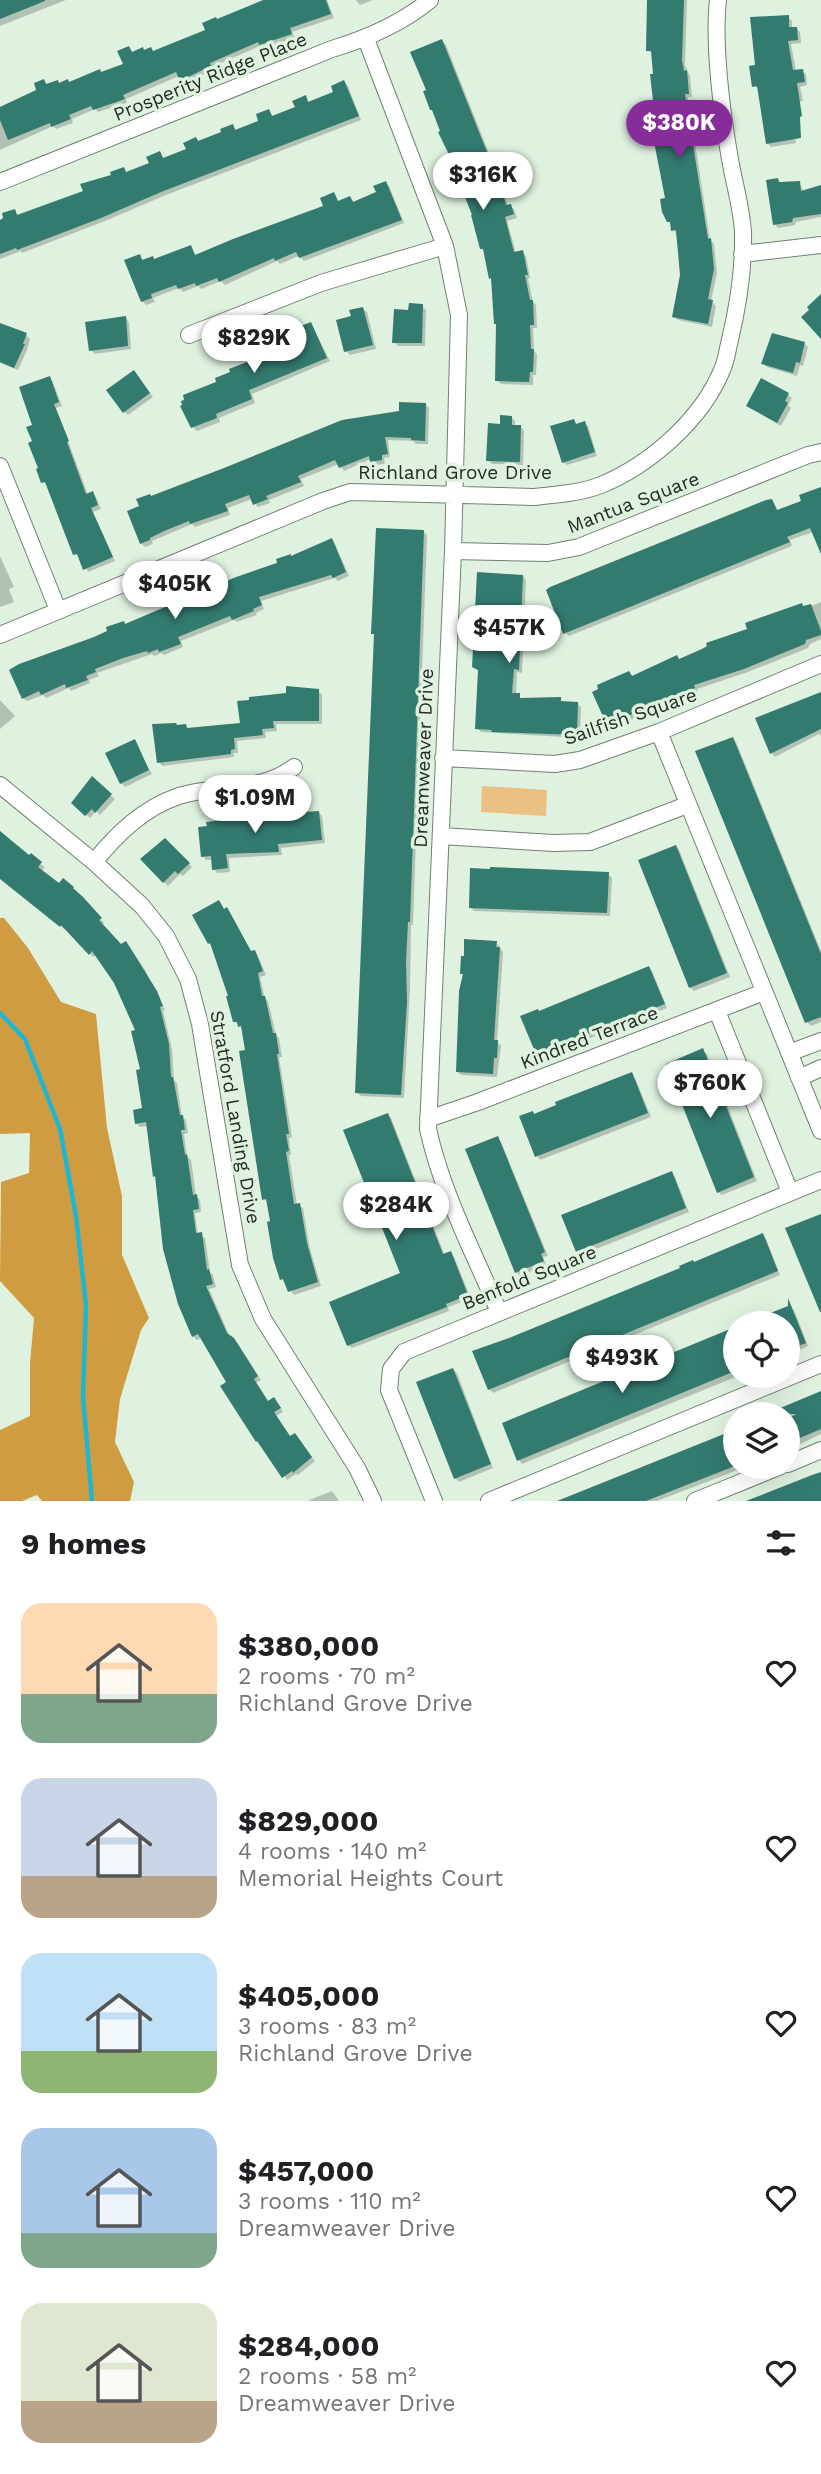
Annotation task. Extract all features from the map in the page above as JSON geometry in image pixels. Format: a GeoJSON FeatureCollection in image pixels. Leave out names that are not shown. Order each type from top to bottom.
{"type":"FeatureCollection","features":[{"type":"Feature","properties":{"kind":"street","name":"Prosperity Ridge Place"},"geometry":{"type":"LineString","coordinates":[[0,182],[332,49],[366,39],[408,17],[430,0]]}},
{"type":"Feature","properties":{"kind":"street","name":"Richland Grove Drive"},"geometry":{"type":"LineString","coordinates":[[0,635],[350,492],[533,497],[599,486],[635,468],[670,441],[698,411],[722,370],[741,287],[743,230],[727,145],[716,14],[718,0]]}},
{"type":"Feature","properties":{"kind":"street","name":"Dreamweaver Drive"},"geometry":{"type":"LineString","coordinates":[[366,39],[445,246],[458,315],[453,551],[428,1129],[437,1163],[499,1312]]}},
{"type":"Feature","properties":{"kind":"street"},"geometry":{"type":"LineString","coordinates":[[742,254],[821,245]]}},
{"type":"Feature","properties":{"kind":"street"},"geometry":{"type":"LineString","coordinates":[[188,335],[321,283],[445,246]]}},
{"type":"Feature","properties":{"kind":"street","name":"Mantua Square"},"geometry":{"type":"LineString","coordinates":[[453,551],[548,553],[579,547],[808,454],[821,452]]}},
{"type":"Feature","properties":{"kind":"street"},"geometry":{"type":"LineString","coordinates":[[0,466],[58,610]]}},
{"type":"Feature","properties":{"kind":"street","name":"Sailfish Square"},"geometry":{"type":"LineString","coordinates":[[443,758],[555,764],[589,757],[659,732],[821,664]]}},
{"type":"Feature","properties":{"kind":"street"},"geometry":{"type":"LineString","coordinates":[[659,732],[821,1131]]}},
{"type":"Feature","properties":{"kind":"street"},"geometry":{"type":"LineString","coordinates":[[94,862],[120,833],[165,802],[193,793],[270,781],[283,776],[294,767]]}},
{"type":"Feature","properties":{"kind":"street","name":"Stratford Landing Drive"},"geometry":{"type":"LineString","coordinates":[[0,785],[94,862],[142,906],[166,936],[188,979],[200,1024],[240,1265],[263,1319],[357,1468],[373,1501]]}},
{"type":"Feature","properties":{"kind":"street"},"geometry":{"type":"LineString","coordinates":[[441,835],[554,843],[590,842],[687,805]]}},
{"type":"Feature","properties":{"kind":"street","name":"Kindred Terrace"},"geometry":{"type":"LineString","coordinates":[[428,1119],[764,992]]}},
{"type":"Feature","properties":{"kind":"street"},"geometry":{"type":"LineString","coordinates":[[717,1011],[790,1192]]}},
{"type":"Feature","properties":{"kind":"street"},"geometry":{"type":"LineString","coordinates":[[789,1054],[821,1041]]}},
{"type":"Feature","properties":{"kind":"street"},"geometry":{"type":"LineString","coordinates":[[799,1078],[821,1068]]}},
{"type":"Feature","properties":{"kind":"street","name":"Benfold Square"},"geometry":{"type":"LineString","coordinates":[[434,1501],[389,1390],[391,1369],[404,1352],[821,1180]]}},
{"type":"Feature","properties":{"kind":"street"},"geometry":{"type":"LineString","coordinates":[[489,1501],[517,1496],[821,1364]]}},
{"type":"Feature","properties":{"kind":"street"},"geometry":{"type":"LineString","coordinates":[[800,1459],[821,1450]]}},
{"type":"Feature","properties":{"kind":"street"},"geometry":{"type":"LineString","coordinates":[[695,1501],[748,1479]]}},
{"type":"Feature","properties":{"kind":"shaded area"},"geometry":{"type":"Polygon","coordinates":[[[482,786],[547,790],[546,816],[481,812],[482,786]]]}},
{"type":"Feature","properties":{"kind":"shaded area"},"geometry":{"type":"Polygon","coordinates":[[[0,918],[4,918],[28,948],[61,1002],[96,1014],[107,1128],[122,1196],[122,1255],[149,1318],[141,1330],[120,1399],[115,1442],[134,1482],[130,1501],[42,1501],[37,1495],[22,1501],[0,1501],[0,1430],[30,1416],[30,1363],[34,1318],[0,1281],[1,1182],[29,1173],[30,1133],[0,1134],[0,918]]]}},
{"type":"Feature","properties":{"kind":"building"},"geometry":{"type":"Polygon","coordinates":[[[0,0],[45,0],[45,1],[0,19],[0,0]]]}},
{"type":"Feature","properties":{"kind":"building"},"geometry":{"type":"Polygon","coordinates":[[[263,0],[326,0],[331,14],[290,28],[292,34],[259,45],[258,42],[210,63],[211,66],[188,77],[179,79],[176,72],[123,95],[125,99],[93,110],[91,106],[69,115],[71,119],[51,127],[50,123],[8,140],[0,120],[0,107],[36,90],[34,83],[44,79],[46,84],[68,79],[69,82],[100,69],[101,72],[123,64],[117,51],[129,46],[132,52],[143,47],[144,50],[151,47],[153,51],[205,30],[202,23],[263,0]]]}},
{"type":"Feature","properties":{"kind":"building"},"geometry":{"type":"Polygon","coordinates":[[[647,0],[684,0],[682,60],[684,71],[687,70],[689,94],[685,94],[708,239],[711,238],[714,269],[708,299],[713,300],[708,324],[672,317],[680,275],[676,230],[671,231],[670,222],[667,222],[662,212],[660,199],[665,198],[648,111],[654,110],[650,74],[653,74],[651,51],[646,51],[647,0]]]}},
{"type":"Feature","properties":{"kind":"building"},"geometry":{"type":"Polygon","coordinates":[[[789,15],[789,27],[797,27],[798,40],[788,41],[793,70],[803,69],[805,82],[797,83],[802,116],[801,138],[766,144],[757,86],[752,87],[749,66],[755,65],[750,17],[789,15]]]}},
{"type":"Feature","properties":{"kind":"building"},"geometry":{"type":"Polygon","coordinates":[[[442,39],[491,162],[493,161],[506,205],[511,204],[514,214],[505,217],[514,252],[523,250],[530,300],[533,300],[534,325],[530,325],[531,349],[534,349],[533,372],[530,372],[529,382],[495,381],[496,324],[491,278],[489,279],[483,249],[480,249],[472,215],[456,174],[458,173],[438,132],[440,131],[423,91],[426,90],[410,52],[442,39]]]}},
{"type":"Feature","properties":{"kind":"building"},"geometry":{"type":"Polygon","coordinates":[[[344,80],[359,116],[161,192],[101,218],[0,254],[2,213],[15,209],[17,215],[83,191],[80,184],[111,175],[110,172],[124,167],[126,172],[149,163],[146,157],[160,151],[163,158],[186,149],[183,143],[196,137],[198,141],[233,124],[235,130],[258,121],[256,114],[269,109],[272,116],[295,107],[292,101],[306,95],[308,102],[333,92],[331,86],[344,80]]]}},
{"type":"Feature","properties":{"kind":"building"},"geometry":{"type":"Polygon","coordinates":[[[778,178],[779,182],[800,181],[801,191],[821,185],[821,214],[793,218],[792,222],[773,225],[766,180],[778,178]]]}},
{"type":"Feature","properties":{"kind":"building"},"geometry":{"type":"Polygon","coordinates":[[[386,181],[402,220],[299,258],[296,252],[275,261],[274,258],[219,282],[217,278],[178,289],[176,285],[151,294],[152,298],[141,302],[124,260],[140,254],[142,260],[153,256],[154,259],[191,245],[195,255],[323,206],[320,198],[334,192],[338,201],[350,196],[353,202],[376,192],[373,186],[386,181]]]}},
{"type":"Feature","properties":{"kind":"building"},"geometry":{"type":"Polygon","coordinates":[[[821,294],[821,339],[801,317],[821,294]]]}},
{"type":"Feature","properties":{"kind":"building"},"geometry":{"type":"Polygon","coordinates":[[[409,303],[423,304],[422,343],[392,343],[394,309],[408,310],[409,303]]]}},
{"type":"Feature","properties":{"kind":"building"},"geometry":{"type":"Polygon","coordinates":[[[363,307],[373,345],[344,352],[336,320],[351,316],[349,310],[363,307]]]}},
{"type":"Feature","properties":{"kind":"building"},"geometry":{"type":"Polygon","coordinates":[[[126,316],[128,346],[89,351],[85,322],[126,316]]]}},
{"type":"Feature","properties":{"kind":"building"},"geometry":{"type":"Polygon","coordinates":[[[311,322],[327,358],[249,390],[252,399],[216,414],[217,418],[191,428],[180,406],[184,400],[183,395],[216,382],[215,378],[230,372],[229,369],[252,360],[249,353],[265,347],[264,343],[299,331],[298,327],[311,322]]]}},
{"type":"Feature","properties":{"kind":"building"},"geometry":{"type":"Polygon","coordinates":[[[0,323],[27,333],[14,368],[0,362],[0,323]]]}},
{"type":"Feature","properties":{"kind":"building"},"geometry":{"type":"Polygon","coordinates":[[[772,333],[805,342],[800,363],[796,362],[793,373],[761,364],[772,333]]]}},
{"type":"Feature","properties":{"kind":"building"},"geometry":{"type":"Polygon","coordinates":[[[134,370],[150,393],[123,413],[106,390],[134,370]]]}},
{"type":"Feature","properties":{"kind":"building"},"geometry":{"type":"Polygon","coordinates":[[[50,376],[59,402],[54,404],[69,441],[67,442],[86,494],[93,491],[98,505],[91,508],[113,557],[83,570],[77,554],[73,555],[45,482],[41,483],[28,443],[32,441],[26,427],[32,425],[19,387],[50,376]]]}},
{"type":"Feature","properties":{"kind":"building"},"geometry":{"type":"Polygon","coordinates":[[[761,378],[789,393],[785,401],[788,403],[777,423],[746,406],[761,378]]]}},
{"type":"Feature","properties":{"kind":"building"},"geometry":{"type":"Polygon","coordinates":[[[399,402],[426,403],[425,441],[385,437],[388,454],[382,455],[382,460],[370,462],[369,456],[339,468],[335,460],[298,476],[301,482],[266,496],[268,499],[253,505],[249,495],[225,504],[228,511],[190,524],[189,521],[140,544],[127,511],[139,506],[136,499],[150,494],[151,496],[342,420],[399,411],[399,402]]]}},
{"type":"Feature","properties":{"kind":"building"},"geometry":{"type":"Polygon","coordinates":[[[500,415],[512,416],[512,425],[521,425],[520,462],[486,461],[488,423],[500,424],[500,415]]]}},
{"type":"Feature","properties":{"kind":"building"},"geometry":{"type":"Polygon","coordinates":[[[574,419],[576,424],[585,421],[595,452],[562,463],[550,426],[574,419]]]}},
{"type":"Feature","properties":{"kind":"building"},"geometry":{"type":"Polygon","coordinates":[[[821,487],[821,554],[810,528],[787,537],[790,542],[563,634],[546,590],[550,587],[766,500],[772,499],[777,510],[801,501],[799,495],[821,487]]]}},
{"type":"Feature","properties":{"kind":"building"},"geometry":{"type":"Polygon","coordinates":[[[376,528],[424,530],[410,922],[406,962],[407,1002],[401,1095],[355,1093],[376,528]]]}},
{"type":"Feature","properties":{"kind":"building"},"geometry":{"type":"Polygon","coordinates":[[[332,538],[346,572],[333,578],[331,575],[259,597],[262,605],[253,609],[254,611],[232,620],[230,616],[178,637],[181,644],[159,652],[158,649],[123,658],[95,669],[96,672],[86,676],[88,680],[66,688],[65,684],[41,695],[39,691],[22,699],[9,670],[19,664],[94,637],[107,631],[106,627],[124,621],[125,624],[332,538]]]}},
{"type":"Feature","properties":{"kind":"building"},"geometry":{"type":"Polygon","coordinates":[[[477,572],[523,575],[519,670],[514,669],[512,693],[520,693],[520,698],[561,697],[561,701],[578,702],[577,735],[475,729],[478,670],[472,667],[477,572]]]}},
{"type":"Feature","properties":{"kind":"building"},"geometry":{"type":"Polygon","coordinates":[[[802,603],[803,606],[811,604],[821,635],[744,669],[694,685],[695,688],[621,719],[620,716],[605,721],[592,692],[598,689],[597,685],[629,671],[632,676],[677,655],[679,659],[702,649],[707,646],[706,643],[747,629],[745,623],[802,603]]]}},
{"type":"Feature","properties":{"kind":"building"},"geometry":{"type":"Polygon","coordinates":[[[286,686],[319,689],[319,721],[273,721],[274,728],[262,729],[263,735],[234,738],[235,749],[231,750],[231,754],[157,763],[152,724],[186,724],[187,728],[240,723],[237,701],[286,693],[286,686]]]}},
{"type":"Feature","properties":{"kind":"building"},"geometry":{"type":"Polygon","coordinates":[[[821,692],[821,729],[770,754],[755,718],[821,692]]]}},
{"type":"Feature","properties":{"kind":"building"},"geometry":{"type":"Polygon","coordinates":[[[733,737],[821,954],[821,1017],[805,1023],[695,751],[733,737]]]}},
{"type":"Feature","properties":{"kind":"building"},"geometry":{"type":"Polygon","coordinates":[[[135,739],[149,770],[120,784],[105,753],[135,739]]]}},
{"type":"Feature","properties":{"kind":"building"},"geometry":{"type":"Polygon","coordinates":[[[92,776],[112,794],[95,813],[92,809],[85,816],[71,803],[92,776]]]}},
{"type":"Feature","properties":{"kind":"building"},"geometry":{"type":"Polygon","coordinates":[[[319,811],[322,840],[278,844],[279,852],[226,854],[228,868],[212,870],[211,856],[201,857],[198,827],[207,826],[206,822],[276,814],[276,819],[319,811]]]}},
{"type":"Feature","properties":{"kind":"building"},"geometry":{"type":"Polygon","coordinates":[[[0,831],[42,862],[38,867],[59,883],[63,878],[74,887],[121,944],[126,941],[157,991],[163,1006],[160,1007],[169,1044],[171,1077],[180,1115],[183,1115],[185,1130],[181,1130],[185,1155],[187,1154],[193,1195],[197,1194],[199,1209],[193,1210],[196,1233],[202,1232],[207,1270],[209,1269],[213,1284],[206,1286],[227,1333],[234,1338],[258,1376],[254,1379],[268,1401],[274,1397],[281,1408],[274,1412],[290,1436],[295,1433],[312,1457],[293,1473],[292,1471],[282,1478],[220,1386],[226,1382],[198,1334],[192,1337],[178,1304],[163,1249],[146,1122],[135,1124],[133,1110],[142,1108],[136,1070],[140,1069],[131,1031],[135,1030],[114,983],[92,951],[89,955],[61,925],[60,927],[0,879],[0,831]]]}},
{"type":"Feature","properties":{"kind":"building"},"geometry":{"type":"Polygon","coordinates":[[[165,838],[190,863],[178,874],[175,871],[163,883],[140,859],[165,838]]]}},
{"type":"Feature","properties":{"kind":"building"},"geometry":{"type":"Polygon","coordinates":[[[676,845],[727,973],[689,988],[638,860],[676,845]]]}},
{"type":"Feature","properties":{"kind":"building"},"geometry":{"type":"Polygon","coordinates":[[[470,868],[609,872],[607,913],[469,908],[470,868]]]}},
{"type":"Feature","properties":{"kind":"building"},"geometry":{"type":"Polygon","coordinates":[[[219,900],[224,909],[227,907],[251,951],[255,950],[263,971],[258,973],[262,996],[265,996],[273,1033],[276,1033],[289,1134],[286,1134],[289,1151],[286,1152],[294,1204],[300,1203],[318,1282],[288,1292],[283,1279],[280,1280],[273,1258],[266,1199],[262,1200],[239,1051],[245,1050],[241,1026],[238,1027],[237,1022],[233,1022],[228,996],[210,943],[208,944],[192,915],[219,900]]]}},
{"type":"Feature","properties":{"kind":"building"},"geometry":{"type":"Polygon","coordinates":[[[464,939],[497,941],[496,947],[500,947],[494,1040],[498,1040],[493,1074],[456,1072],[464,939]]]}},
{"type":"Feature","properties":{"kind":"building"},"geometry":{"type":"Polygon","coordinates":[[[649,966],[665,1004],[536,1054],[520,1016],[538,1009],[539,1011],[649,966]]]}},
{"type":"Feature","properties":{"kind":"building"},"geometry":{"type":"Polygon","coordinates":[[[703,1048],[754,1177],[717,1193],[666,1064],[703,1048]]]}},
{"type":"Feature","properties":{"kind":"building"},"geometry":{"type":"Polygon","coordinates":[[[632,1072],[648,1113],[535,1157],[519,1116],[533,1111],[534,1114],[556,1105],[555,1102],[632,1072]]]}},
{"type":"Feature","properties":{"kind":"building"},"geometry":{"type":"Polygon","coordinates":[[[388,1113],[443,1254],[451,1251],[468,1295],[446,1304],[447,1307],[347,1346],[329,1302],[400,1273],[343,1130],[388,1113]]]}},
{"type":"Feature","properties":{"kind":"building"},"geometry":{"type":"Polygon","coordinates":[[[498,1136],[545,1252],[541,1254],[544,1261],[515,1273],[465,1149],[498,1136]]]}},
{"type":"Feature","properties":{"kind":"building"},"geometry":{"type":"Polygon","coordinates":[[[672,1171],[686,1208],[576,1252],[561,1215],[672,1171]]]}},
{"type":"Feature","properties":{"kind":"building"},"geometry":{"type":"Polygon","coordinates":[[[821,1214],[821,1312],[820,1312],[785,1228],[821,1214]]]}},
{"type":"Feature","properties":{"kind":"building"},"geometry":{"type":"Polygon","coordinates":[[[763,1233],[778,1271],[488,1390],[472,1351],[763,1233]]]}},
{"type":"Feature","properties":{"kind":"building"},"geometry":{"type":"Polygon","coordinates":[[[788,1298],[793,1311],[775,1311],[788,1306],[788,1298]]]}},
{"type":"Feature","properties":{"kind":"building"},"geometry":{"type":"Polygon","coordinates":[[[800,1328],[806,1343],[800,1345],[800,1328]]]}},
{"type":"Feature","properties":{"kind":"building"},"geometry":{"type":"Polygon","coordinates":[[[723,1332],[723,1376],[517,1461],[502,1423],[723,1332]]]}},
{"type":"Feature","properties":{"kind":"building"},"geometry":{"type":"Polygon","coordinates":[[[453,1368],[491,1464],[454,1479],[416,1382],[453,1368]]]}},
{"type":"Feature","properties":{"kind":"building"},"geometry":{"type":"Polygon","coordinates":[[[821,1391],[821,1429],[800,1438],[800,1402],[795,1402],[821,1391]]]}},
{"type":"Feature","properties":{"kind":"building"},"geometry":{"type":"Polygon","coordinates":[[[723,1434],[723,1471],[646,1501],[557,1501],[723,1434]]]}},
{"type":"Feature","properties":{"kind":"building"},"geometry":{"type":"Polygon","coordinates":[[[821,1472],[821,1501],[746,1501],[812,1475],[821,1472]]]}},
{"type":"Feature","properties":{"kind":"waterway"},"geometry":{"type":"LineString","coordinates":[[0,1013],[25,1039],[60,1129],[76,1216],[86,1305],[83,1397],[92,1501]]}}]}
